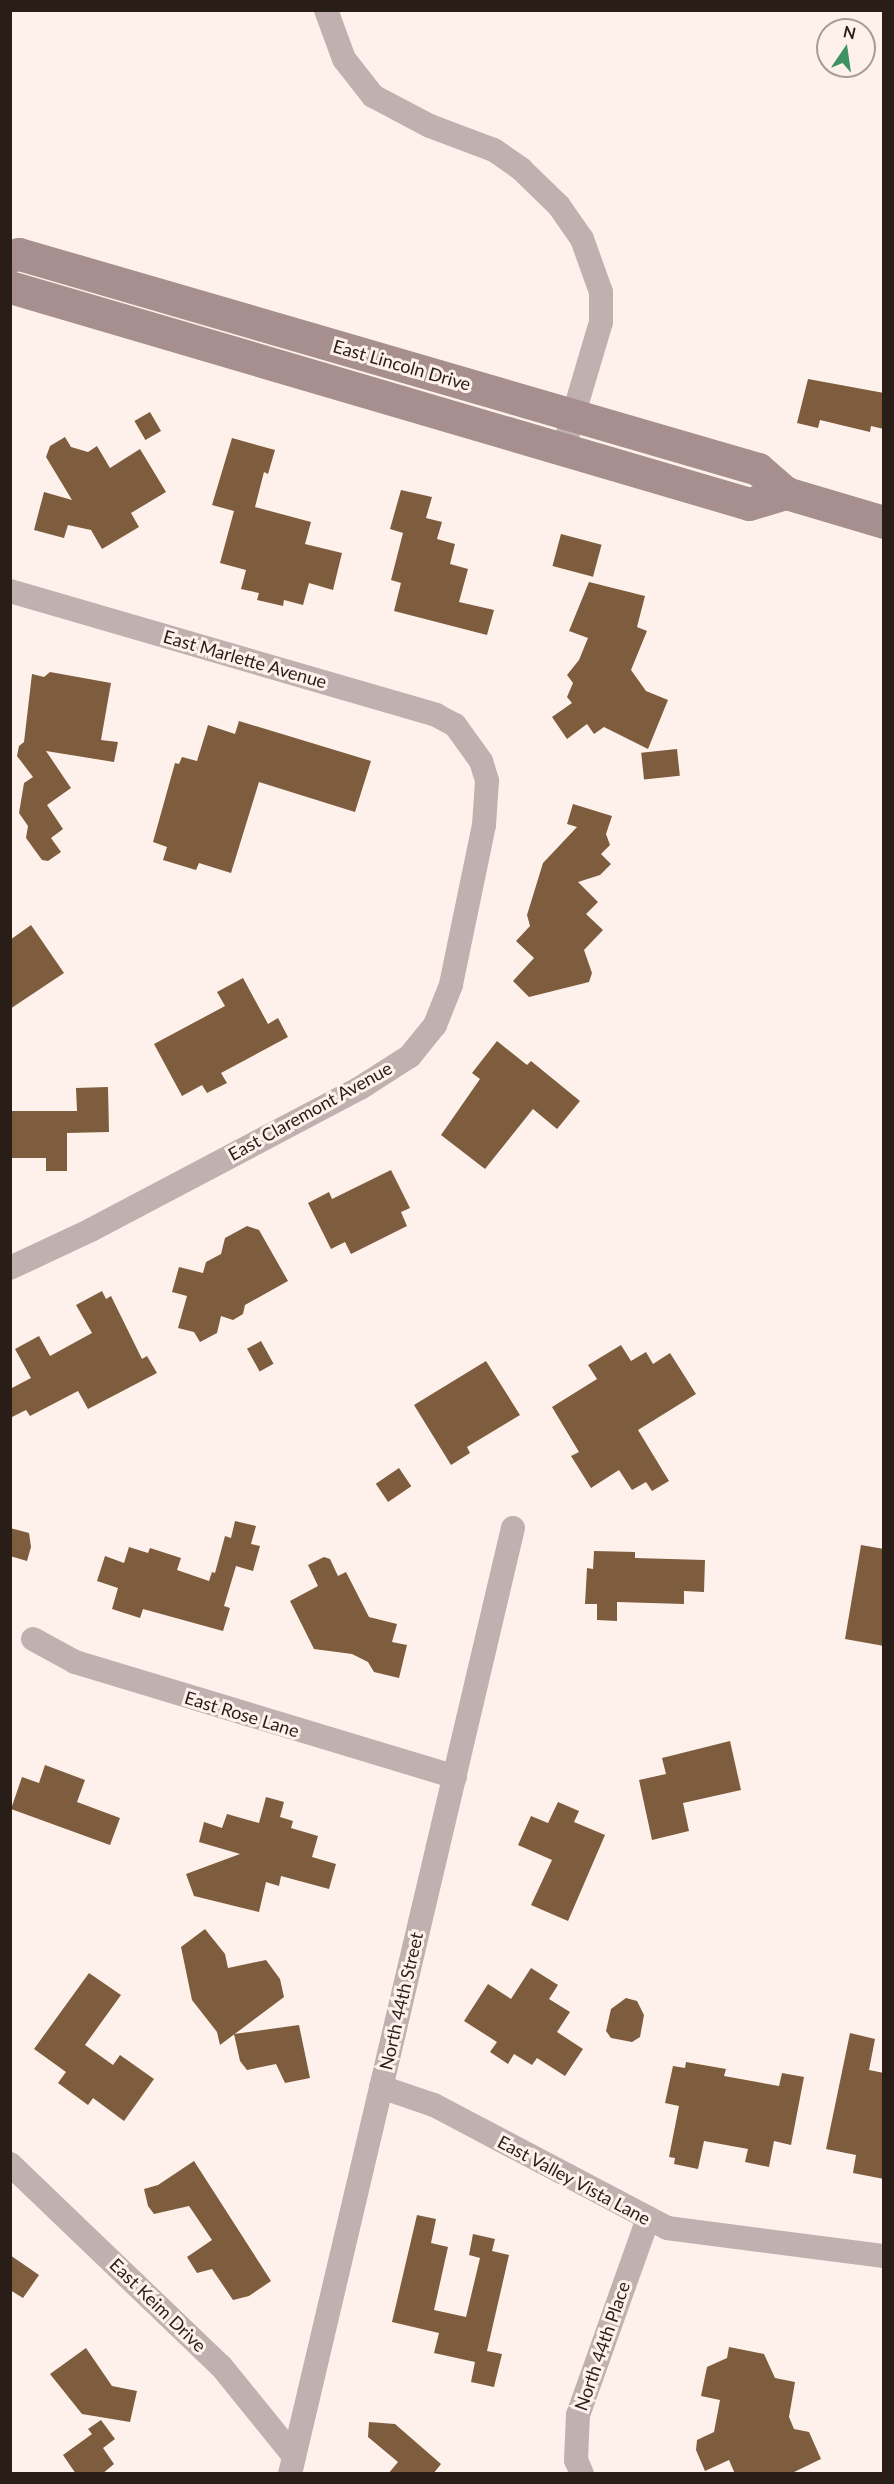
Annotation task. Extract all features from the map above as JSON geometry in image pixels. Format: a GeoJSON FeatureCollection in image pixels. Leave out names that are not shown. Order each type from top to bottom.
{"type":"FeatureCollection","features":[{"type":"Feature","properties":{"kind":"main road","name":"East Lincoln Drive"},"geometry":{"type":"LineString","coordinates":[[10,256],[19,254],[758,469],[786,493],[884,522]]}},
{"type":"Feature","properties":{"kind":"main road","name":"East Lincoln Drive"},"geometry":{"type":"LineString","coordinates":[[10,287],[564,447],[749,504],[786,493]]}},
{"type":"Feature","properties":{"kind":"street"},"geometry":{"type":"LineString","coordinates":[[326,10],[344,59],[373,96],[430,126],[494,150],[521,170],[559,206],[582,240],[602,292],[601,322],[564,447]]}},
{"type":"Feature","properties":{"kind":"street","name":"East Marlette Avenue"},"geometry":{"type":"LineString","coordinates":[[10,591],[436,715],[455,725],[469,744]]}},
{"type":"Feature","properties":{"kind":"street","name":"East Claremont Avenue"},"geometry":{"type":"LineString","coordinates":[[10,1268],[91,1230],[360,1088],[410,1056],[435,1025],[451,985],[484,825],[487,780],[469,744]]}},
{"type":"Feature","properties":{"kind":"street","name":"North 44th Street"},"geometry":{"type":"LineString","coordinates":[[292,2465],[513,1528]]}},
{"type":"Feature","properties":{"kind":"street","name":"East Rose Lane"},"geometry":{"type":"LineString","coordinates":[[33,1639],[75,1662],[455,1777]]}},
{"type":"Feature","properties":{"kind":"street","name":"East Valley Vista Lane"},"geometry":{"type":"LineString","coordinates":[[381,2087],[434,2105],[647,2221],[690,2233],[884,2256]]}},
{"type":"Feature","properties":{"kind":"street","name":"East Keim Drive"},"geometry":{"type":"LineString","coordinates":[[10,2164],[221,2366],[292,2465]]}},
{"type":"Feature","properties":{"kind":"street","name":"North 44th Place"},"geometry":{"type":"LineString","coordinates":[[582,2474],[576,2460],[578,2415],[647,2221]]}},
{"type":"Feature","properties":{"kind":"building"},"geometry":{"type":"Polygon","coordinates":[[[808,379],[884,393],[884,429],[871,426],[870,432],[820,420],[818,428],[797,423],[808,379]]]}},
{"type":"Feature","properties":{"kind":"building"},"geometry":{"type":"Polygon","coordinates":[[[150,412],[161,431],[145,440],[134,421],[150,412]]]}},
{"type":"Feature","properties":{"kind":"building"},"geometry":{"type":"Polygon","coordinates":[[[65,437],[71,447],[88,452],[97,446],[110,468],[140,449],[166,492],[131,513],[139,527],[102,549],[91,530],[68,525],[64,538],[34,530],[44,492],[72,500],[46,457],[50,446],[65,437]]]}},
{"type":"Feature","properties":{"kind":"building"},"geometry":{"type":"Polygon","coordinates":[[[232,438],[275,450],[268,474],[264,472],[255,507],[311,522],[305,544],[342,553],[333,590],[309,583],[303,605],[284,600],[283,606],[257,600],[259,593],[241,589],[246,570],[220,563],[234,511],[212,505],[232,438]]]}},
{"type":"Feature","properties":{"kind":"building"},"geometry":{"type":"Polygon","coordinates":[[[401,490],[432,497],[426,518],[442,522],[437,539],[455,544],[450,564],[468,569],[459,602],[494,610],[487,635],[394,611],[401,583],[391,580],[403,533],[390,529],[401,490]]]}},
{"type":"Feature","properties":{"kind":"building"},"geometry":{"type":"Polygon","coordinates":[[[561,534],[602,545],[593,577],[552,566],[561,534]]]}},
{"type":"Feature","properties":{"kind":"building"},"geometry":{"type":"Polygon","coordinates":[[[589,582],[645,596],[637,627],[647,631],[631,670],[646,691],[668,700],[648,749],[604,727],[594,734],[587,724],[567,739],[552,717],[572,703],[567,697],[573,683],[567,675],[579,660],[588,638],[569,631],[589,582]]]}},
{"type":"Feature","properties":{"kind":"building"},"geometry":{"type":"Polygon","coordinates":[[[50,672],[111,683],[101,740],[118,742],[114,762],[46,751],[71,788],[47,805],[63,829],[51,838],[61,852],[48,861],[42,860],[26,838],[28,826],[19,813],[24,783],[33,777],[17,756],[19,746],[24,742],[32,674],[44,677],[50,672]]]}},
{"type":"Feature","properties":{"kind":"building"},"geometry":{"type":"Polygon","coordinates":[[[239,721],[371,761],[355,812],[259,782],[231,873],[199,863],[196,870],[163,860],[167,847],[153,842],[175,763],[179,764],[182,757],[197,761],[208,725],[235,734],[239,721]]]}},
{"type":"Feature","properties":{"kind":"building"},"geometry":{"type":"Polygon","coordinates":[[[677,749],[680,776],[644,780],[641,753],[677,749]]]}},
{"type":"Feature","properties":{"kind":"building"},"geometry":{"type":"Polygon","coordinates":[[[573,804],[612,816],[606,834],[610,845],[601,854],[611,864],[600,875],[578,882],[598,902],[586,914],[603,930],[584,950],[592,973],[589,982],[529,997],[513,981],[534,958],[516,941],[530,926],[527,915],[543,863],[577,827],[567,824],[573,804]]]}},
{"type":"Feature","properties":{"kind":"building"},"geometry":{"type":"Polygon","coordinates":[[[31,925],[64,973],[10,1009],[10,940],[31,925]]]}},
{"type":"Feature","properties":{"kind":"building"},"geometry":{"type":"Polygon","coordinates":[[[243,978],[268,1024],[278,1018],[288,1037],[221,1073],[227,1083],[207,1093],[202,1085],[182,1096],[154,1044],[225,1006],[217,992],[243,978]]]}},
{"type":"Feature","properties":{"kind":"building"},"geometry":{"type":"Polygon","coordinates":[[[497,1041],[527,1065],[531,1061],[580,1101],[557,1129],[533,1109],[485,1169],[441,1135],[480,1079],[472,1073],[497,1041]]]}},
{"type":"Feature","properties":{"kind":"building"},"geometry":{"type":"Polygon","coordinates":[[[108,1087],[109,1132],[67,1133],[67,1171],[46,1171],[46,1158],[10,1158],[10,1111],[77,1111],[76,1088],[108,1087]]]}},
{"type":"Feature","properties":{"kind":"building"},"geometry":{"type":"Polygon","coordinates":[[[391,1170],[410,1208],[401,1212],[407,1226],[351,1254],[345,1242],[331,1249],[308,1203],[329,1192],[332,1199],[391,1170]]]}},
{"type":"Feature","properties":{"kind":"building"},"geometry":{"type":"Polygon","coordinates":[[[247,1226],[259,1230],[288,1281],[245,1305],[243,1314],[233,1320],[221,1316],[217,1333],[200,1342],[194,1332],[178,1328],[187,1296],[172,1292],[179,1267],[203,1273],[206,1262],[221,1254],[225,1238],[247,1226]]]}},
{"type":"Feature","properties":{"kind":"building"},"geometry":{"type":"Polygon","coordinates":[[[102,1291],[106,1299],[111,1296],[142,1359],[147,1356],[157,1373],[88,1409],[78,1391],[30,1416],[26,1410],[10,1418],[10,1389],[31,1378],[15,1349],[39,1336],[50,1356],[92,1333],[76,1305],[102,1291]]]}},
{"type":"Feature","properties":{"kind":"building"},"geometry":{"type":"Polygon","coordinates":[[[261,1341],[274,1364],[260,1371],[247,1349],[261,1341]]]}},
{"type":"Feature","properties":{"kind":"building"},"geometry":{"type":"Polygon","coordinates":[[[621,1345],[631,1361],[646,1352],[653,1364],[670,1353],[696,1394],[638,1430],[669,1481],[652,1491],[646,1482],[632,1490],[619,1470],[591,1488],[571,1456],[579,1452],[552,1407],[597,1379],[588,1365],[621,1345]]]}},
{"type":"Feature","properties":{"kind":"building"},"geometry":{"type":"Polygon","coordinates":[[[486,1361],[520,1415],[467,1447],[470,1453],[451,1465],[414,1405],[486,1361]]]}},
{"type":"Feature","properties":{"kind":"building"},"geometry":{"type":"Polygon","coordinates":[[[399,1468],[411,1486],[388,1502],[376,1484],[399,1468]]]}},
{"type":"Feature","properties":{"kind":"building"},"geometry":{"type":"Polygon","coordinates":[[[235,1521],[256,1526],[251,1544],[260,1546],[253,1571],[236,1566],[224,1606],[230,1608],[223,1631],[143,1609],[140,1618],[112,1609],[118,1588],[97,1581],[105,1556],[124,1563],[129,1547],[148,1553],[150,1548],[181,1558],[177,1570],[209,1581],[212,1572],[215,1573],[225,1536],[231,1538],[235,1521]]]}},
{"type":"Feature","properties":{"kind":"building"},"geometry":{"type":"Polygon","coordinates":[[[10,1528],[29,1533],[31,1547],[27,1561],[10,1556],[10,1528]]]}},
{"type":"Feature","properties":{"kind":"building"},"geometry":{"type":"Polygon","coordinates":[[[861,1545],[884,1549],[884,1646],[845,1639],[861,1545]]]}},
{"type":"Feature","properties":{"kind":"building"},"geometry":{"type":"Polygon","coordinates":[[[594,1551],[635,1552],[635,1558],[705,1560],[704,1592],[684,1591],[684,1604],[617,1602],[617,1621],[597,1620],[597,1604],[585,1604],[587,1568],[593,1569],[594,1551]]]}},
{"type":"Feature","properties":{"kind":"building"},"geometry":{"type":"Polygon","coordinates":[[[324,1557],[330,1559],[338,1576],[346,1572],[369,1617],[397,1624],[392,1642],[407,1645],[399,1678],[374,1672],[368,1662],[352,1654],[314,1649],[290,1601],[318,1586],[308,1565],[324,1557]]]}},
{"type":"Feature","properties":{"kind":"building"},"geometry":{"type":"Polygon","coordinates":[[[730,1741],[741,1790],[683,1803],[689,1831],[652,1840],[639,1780],[666,1774],[662,1758],[730,1741]]]}},
{"type":"Feature","properties":{"kind":"building"},"geometry":{"type":"Polygon","coordinates":[[[45,1765],[85,1780],[77,1802],[120,1818],[110,1845],[11,1809],[22,1777],[39,1783],[45,1765]]]}},
{"type":"Feature","properties":{"kind":"building"},"geometry":{"type":"Polygon","coordinates":[[[266,1797],[284,1802],[280,1817],[293,1821],[291,1828],[318,1836],[312,1857],[336,1864],[329,1889],[281,1876],[279,1886],[266,1882],[259,1912],[194,1896],[186,1874],[240,1854],[199,1842],[204,1822],[222,1828],[227,1814],[259,1823],[266,1797]]]}},
{"type":"Feature","properties":{"kind":"building"},"geometry":{"type":"Polygon","coordinates":[[[558,1802],[579,1811],[574,1822],[605,1835],[568,1921],[531,1905],[552,1860],[518,1845],[531,1816],[548,1823],[558,1802]]]}},
{"type":"Feature","properties":{"kind":"building"},"geometry":{"type":"Polygon","coordinates":[[[205,1929],[225,1954],[228,1968],[266,1960],[280,1979],[284,1997],[220,2045],[217,2032],[192,2000],[181,1947],[205,1929]]]}},
{"type":"Feature","properties":{"kind":"building"},"geometry":{"type":"Polygon","coordinates":[[[531,1968],[558,1985],[549,1999],[570,2012],[557,2032],[583,2049],[565,2076],[537,2058],[532,2065],[514,2054],[508,2064],[490,2052],[497,2042],[464,2021],[488,1984],[511,1999],[531,1968]]]}},
{"type":"Feature","properties":{"kind":"building"},"geometry":{"type":"Polygon","coordinates":[[[89,1973],[121,1995],[85,2045],[113,2065],[120,2055],[154,2079],[124,2121],[93,2098],[88,2105],[58,2083],[66,2072],[34,2049],[89,1973]]]}},
{"type":"Feature","properties":{"kind":"building"},"geometry":{"type":"Polygon","coordinates":[[[626,1998],[637,2001],[644,2015],[640,2037],[632,2042],[611,2038],[606,2031],[611,2009],[626,1998]]]}},
{"type":"Feature","properties":{"kind":"building"},"geometry":{"type":"Polygon","coordinates":[[[299,2025],[310,2078],[285,2083],[276,2064],[247,2070],[240,2061],[234,2034],[299,2025]]]}},
{"type":"Feature","properties":{"kind":"building"},"geometry":{"type":"Polygon","coordinates":[[[850,2033],[875,2039],[869,2070],[884,2073],[884,2179],[853,2173],[856,2155],[826,2149],[850,2033]]]}},
{"type":"Feature","properties":{"kind":"building"},"geometry":{"type":"Polygon","coordinates":[[[686,2062],[726,2069],[724,2076],[779,2086],[782,2073],[804,2077],[791,2145],[774,2141],[769,2167],[745,2162],[748,2149],[704,2141],[698,2169],[674,2164],[675,2158],[669,2157],[679,2106],[665,2103],[673,2066],[685,2068],[686,2062]]]}},
{"type":"Feature","properties":{"kind":"building"},"geometry":{"type":"Polygon","coordinates":[[[194,2161],[271,2281],[249,2296],[233,2300],[212,2269],[197,2273],[187,2257],[212,2240],[189,2206],[154,2214],[148,2206],[144,2189],[158,2185],[194,2161]]]}},
{"type":"Feature","properties":{"kind":"building"},"geometry":{"type":"Polygon","coordinates":[[[417,2215],[436,2219],[431,2243],[448,2247],[434,2310],[466,2317],[480,2258],[469,2255],[473,2234],[495,2239],[492,2251],[509,2255],[487,2351],[502,2354],[494,2387],[471,2382],[475,2362],[434,2353],[439,2333],[392,2322],[417,2215]]]}},
{"type":"Feature","properties":{"kind":"building"},"geometry":{"type":"Polygon","coordinates":[[[10,2255],[39,2275],[23,2298],[10,2290],[10,2255]]]}},
{"type":"Feature","properties":{"kind":"building"},"geometry":{"type":"Polygon","coordinates":[[[729,2347],[764,2354],[775,2378],[795,2382],[789,2417],[794,2429],[809,2432],[821,2459],[790,2474],[735,2474],[729,2460],[705,2471],[696,2450],[697,2440],[714,2432],[720,2400],[701,2396],[707,2367],[727,2358],[729,2347]]]}},
{"type":"Feature","properties":{"kind":"building"},"geometry":{"type":"Polygon","coordinates":[[[86,2348],[112,2386],[137,2391],[130,2422],[82,2414],[50,2374],[86,2348]]]}},
{"type":"Feature","properties":{"kind":"building"},"geometry":{"type":"Polygon","coordinates":[[[101,2420],[115,2439],[103,2448],[114,2464],[102,2474],[76,2474],[63,2455],[92,2434],[88,2429],[101,2420]]]}},
{"type":"Feature","properties":{"kind":"building"},"geometry":{"type":"Polygon","coordinates":[[[369,2422],[395,2424],[441,2464],[433,2474],[388,2474],[398,2462],[368,2437],[369,2422]]]}}]}
